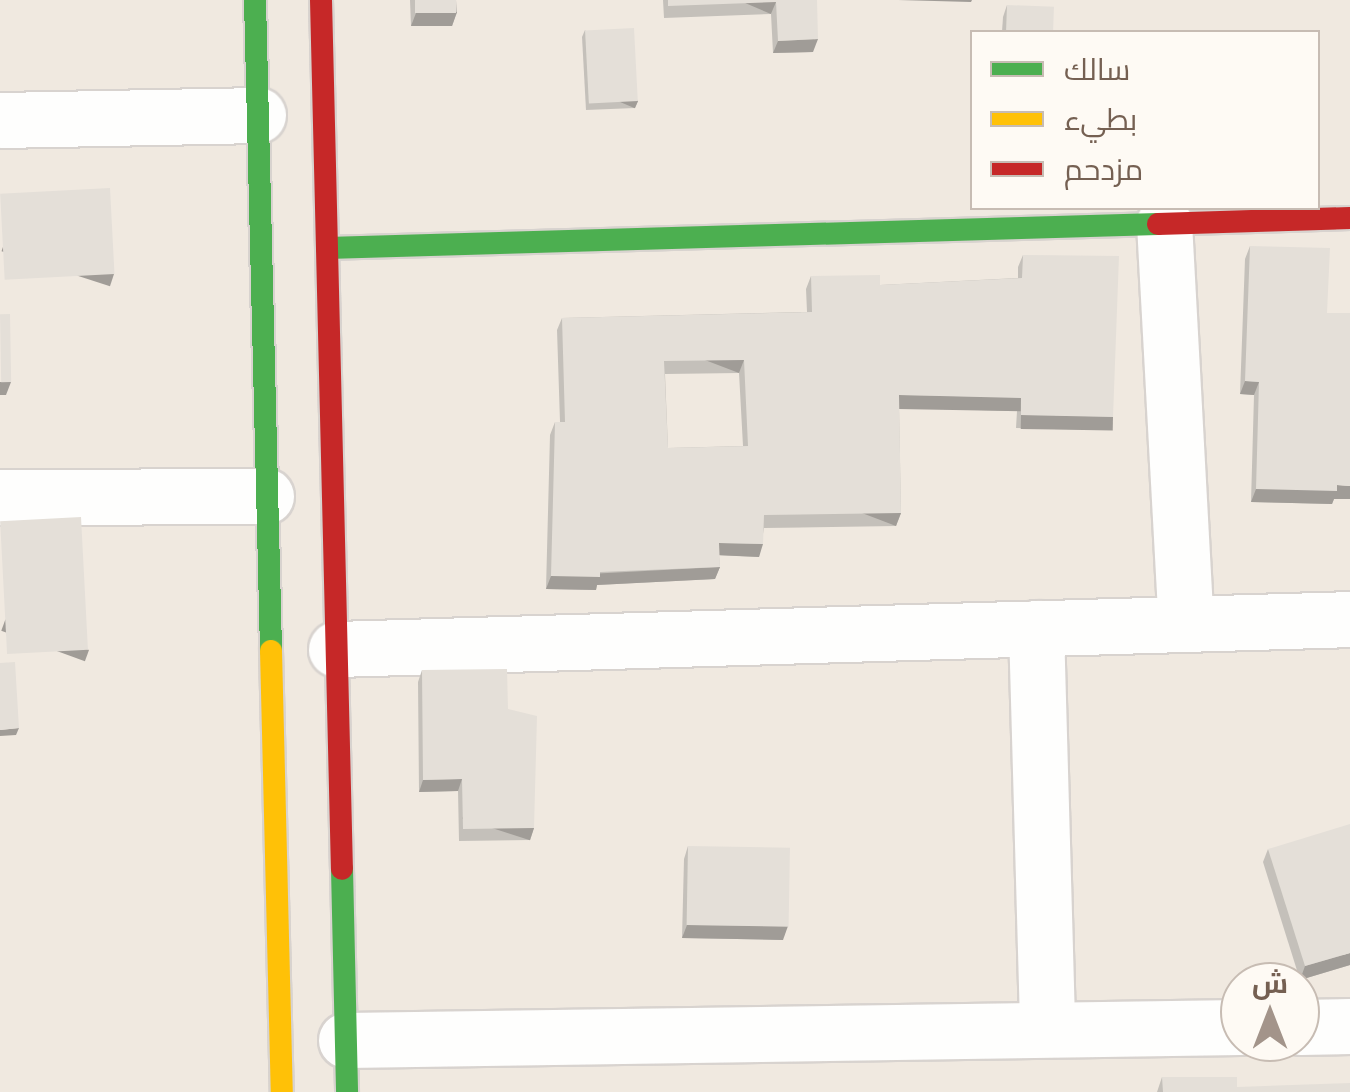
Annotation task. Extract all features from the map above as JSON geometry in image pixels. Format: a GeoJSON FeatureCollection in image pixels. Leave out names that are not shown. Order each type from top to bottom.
{"type":"FeatureCollection","features":[{"type":"Feature","properties":{"kind":"main road"},"geometry":{"type":"LineString","coordinates":[[255,0],[282,1092]]}},
{"type":"Feature","properties":{"kind":"main road"},"geometry":{"type":"LineString","coordinates":[[321,0],[346,1066]]}},
{"type":"Feature","properties":{"kind":"main road"},"geometry":{"type":"LineString","coordinates":[[327,248],[1350,218]]}},
{"type":"Feature","properties":{"kind":"street"},"geometry":{"type":"LineString","coordinates":[[0,120],[258,116]]}},
{"type":"Feature","properties":{"kind":"street"},"geometry":{"type":"LineString","coordinates":[[1164,223],[1186,623]]}},
{"type":"Feature","properties":{"kind":"street"},"geometry":{"type":"LineString","coordinates":[[0,497],[266,496]]}},
{"type":"Feature","properties":{"kind":"street"},"geometry":{"type":"LineString","coordinates":[[336,649],[1350,620]]}},
{"type":"Feature","properties":{"kind":"street"},"geometry":{"type":"LineString","coordinates":[[1036,628],[1046,1028]]}},
{"type":"Feature","properties":{"kind":"street"},"geometry":{"type":"LineString","coordinates":[[1320,1026],[1350,1026]]}},
{"type":"Feature","properties":{"kind":"street"},"geometry":{"type":"LineString","coordinates":[[346,1066],[1046,1028],[1220,1027]]}},
{"type":"Feature","properties":{"kind":"shaded area"},"geometry":{"type":"Polygon","coordinates":[[[0,0],[1350,0],[1350,1092],[0,1092],[0,0]]]}},
{"type":"Feature","properties":{"kind":"building"},"geometry":{"type":"Polygon","coordinates":[[[415,0],[456,0],[456,13],[415,13],[415,0]]]}},
{"type":"Feature","properties":{"kind":"building"},"geometry":{"type":"Polygon","coordinates":[[[668,0],[817,0],[818,39],[778,41],[776,2],[668,6],[668,0]]]}},
{"type":"Feature","properties":{"kind":"building"},"geometry":{"type":"Polygon","coordinates":[[[1007,5],[1054,7],[1053,30],[1006,30],[1007,5]]]}},
{"type":"Feature","properties":{"kind":"building"},"geometry":{"type":"Polygon","coordinates":[[[634,28],[638,101],[589,103],[585,31],[634,28]]]}},
{"type":"Feature","properties":{"kind":"building"},"geometry":{"type":"Polygon","coordinates":[[[110,188],[115,274],[5,280],[0,194],[110,188]]]}},
{"type":"Feature","properties":{"kind":"building"},"geometry":{"type":"Polygon","coordinates":[[[1250,246],[1330,248],[1327,313],[1350,313],[1350,486],[1337,485],[1337,491],[1256,489],[1259,382],[1245,381],[1250,246]]]}},
{"type":"Feature","properties":{"kind":"building"},"geometry":{"type":"Polygon","coordinates":[[[1023,255],[1119,256],[1113,417],[1021,415],[1021,398],[899,395],[901,513],[764,515],[763,544],[719,543],[720,567],[600,572],[600,577],[551,576],[555,422],[565,422],[562,318],[812,312],[811,276],[880,275],[880,285],[1022,278],[1023,255]],[[744,360],[664,361],[668,448],[748,446],[744,360]]]}},
{"type":"Feature","properties":{"kind":"building"},"geometry":{"type":"Polygon","coordinates":[[[0,314],[10,314],[11,382],[1,382],[0,314]]]}},
{"type":"Feature","properties":{"kind":"building"},"geometry":{"type":"Polygon","coordinates":[[[81,517],[88,650],[7,654],[0,521],[81,517]]]}},
{"type":"Feature","properties":{"kind":"building"},"geometry":{"type":"Polygon","coordinates":[[[15,662],[19,728],[0,730],[0,663],[15,662]]]}},
{"type":"Feature","properties":{"kind":"building"},"geometry":{"type":"Polygon","coordinates":[[[507,669],[508,709],[537,716],[534,828],[463,829],[462,779],[423,780],[422,670],[507,669]]]}},
{"type":"Feature","properties":{"kind":"building"},"geometry":{"type":"Polygon","coordinates":[[[1350,824],[1350,953],[1304,962],[1268,849],[1350,824]]]}},
{"type":"Feature","properties":{"kind":"building"},"geometry":{"type":"Polygon","coordinates":[[[688,846],[790,848],[789,927],[687,925],[688,846]]]}},
{"type":"Feature","properties":{"kind":"building"},"geometry":{"type":"Polygon","coordinates":[[[1162,1077],[1237,1077],[1237,1087],[1350,1083],[1350,1092],[1163,1092],[1162,1077]]]}},
{"type":"Feature","properties":{"kind":"traffic: fast"},"geometry":{"type":"LineString","coordinates":[[255,0],[271,651]]}},
{"type":"Feature","properties":{"kind":"traffic: fast"},"geometry":{"type":"LineString","coordinates":[[327,248],[1158,224]]}},
{"type":"Feature","properties":{"kind":"traffic: fast"},"geometry":{"type":"LineString","coordinates":[[342,869],[347,1092]]}},
{"type":"Feature","properties":{"kind":"traffic: slow"},"geometry":{"type":"LineString","coordinates":[[271,651],[282,1092]]}},
{"type":"Feature","properties":{"kind":"traffic: jam"},"geometry":{"type":"LineString","coordinates":[[321,0],[342,869]]}},
{"type":"Feature","properties":{"kind":"traffic: jam"},"geometry":{"type":"LineString","coordinates":[[1158,224],[1350,218]]}}]}
